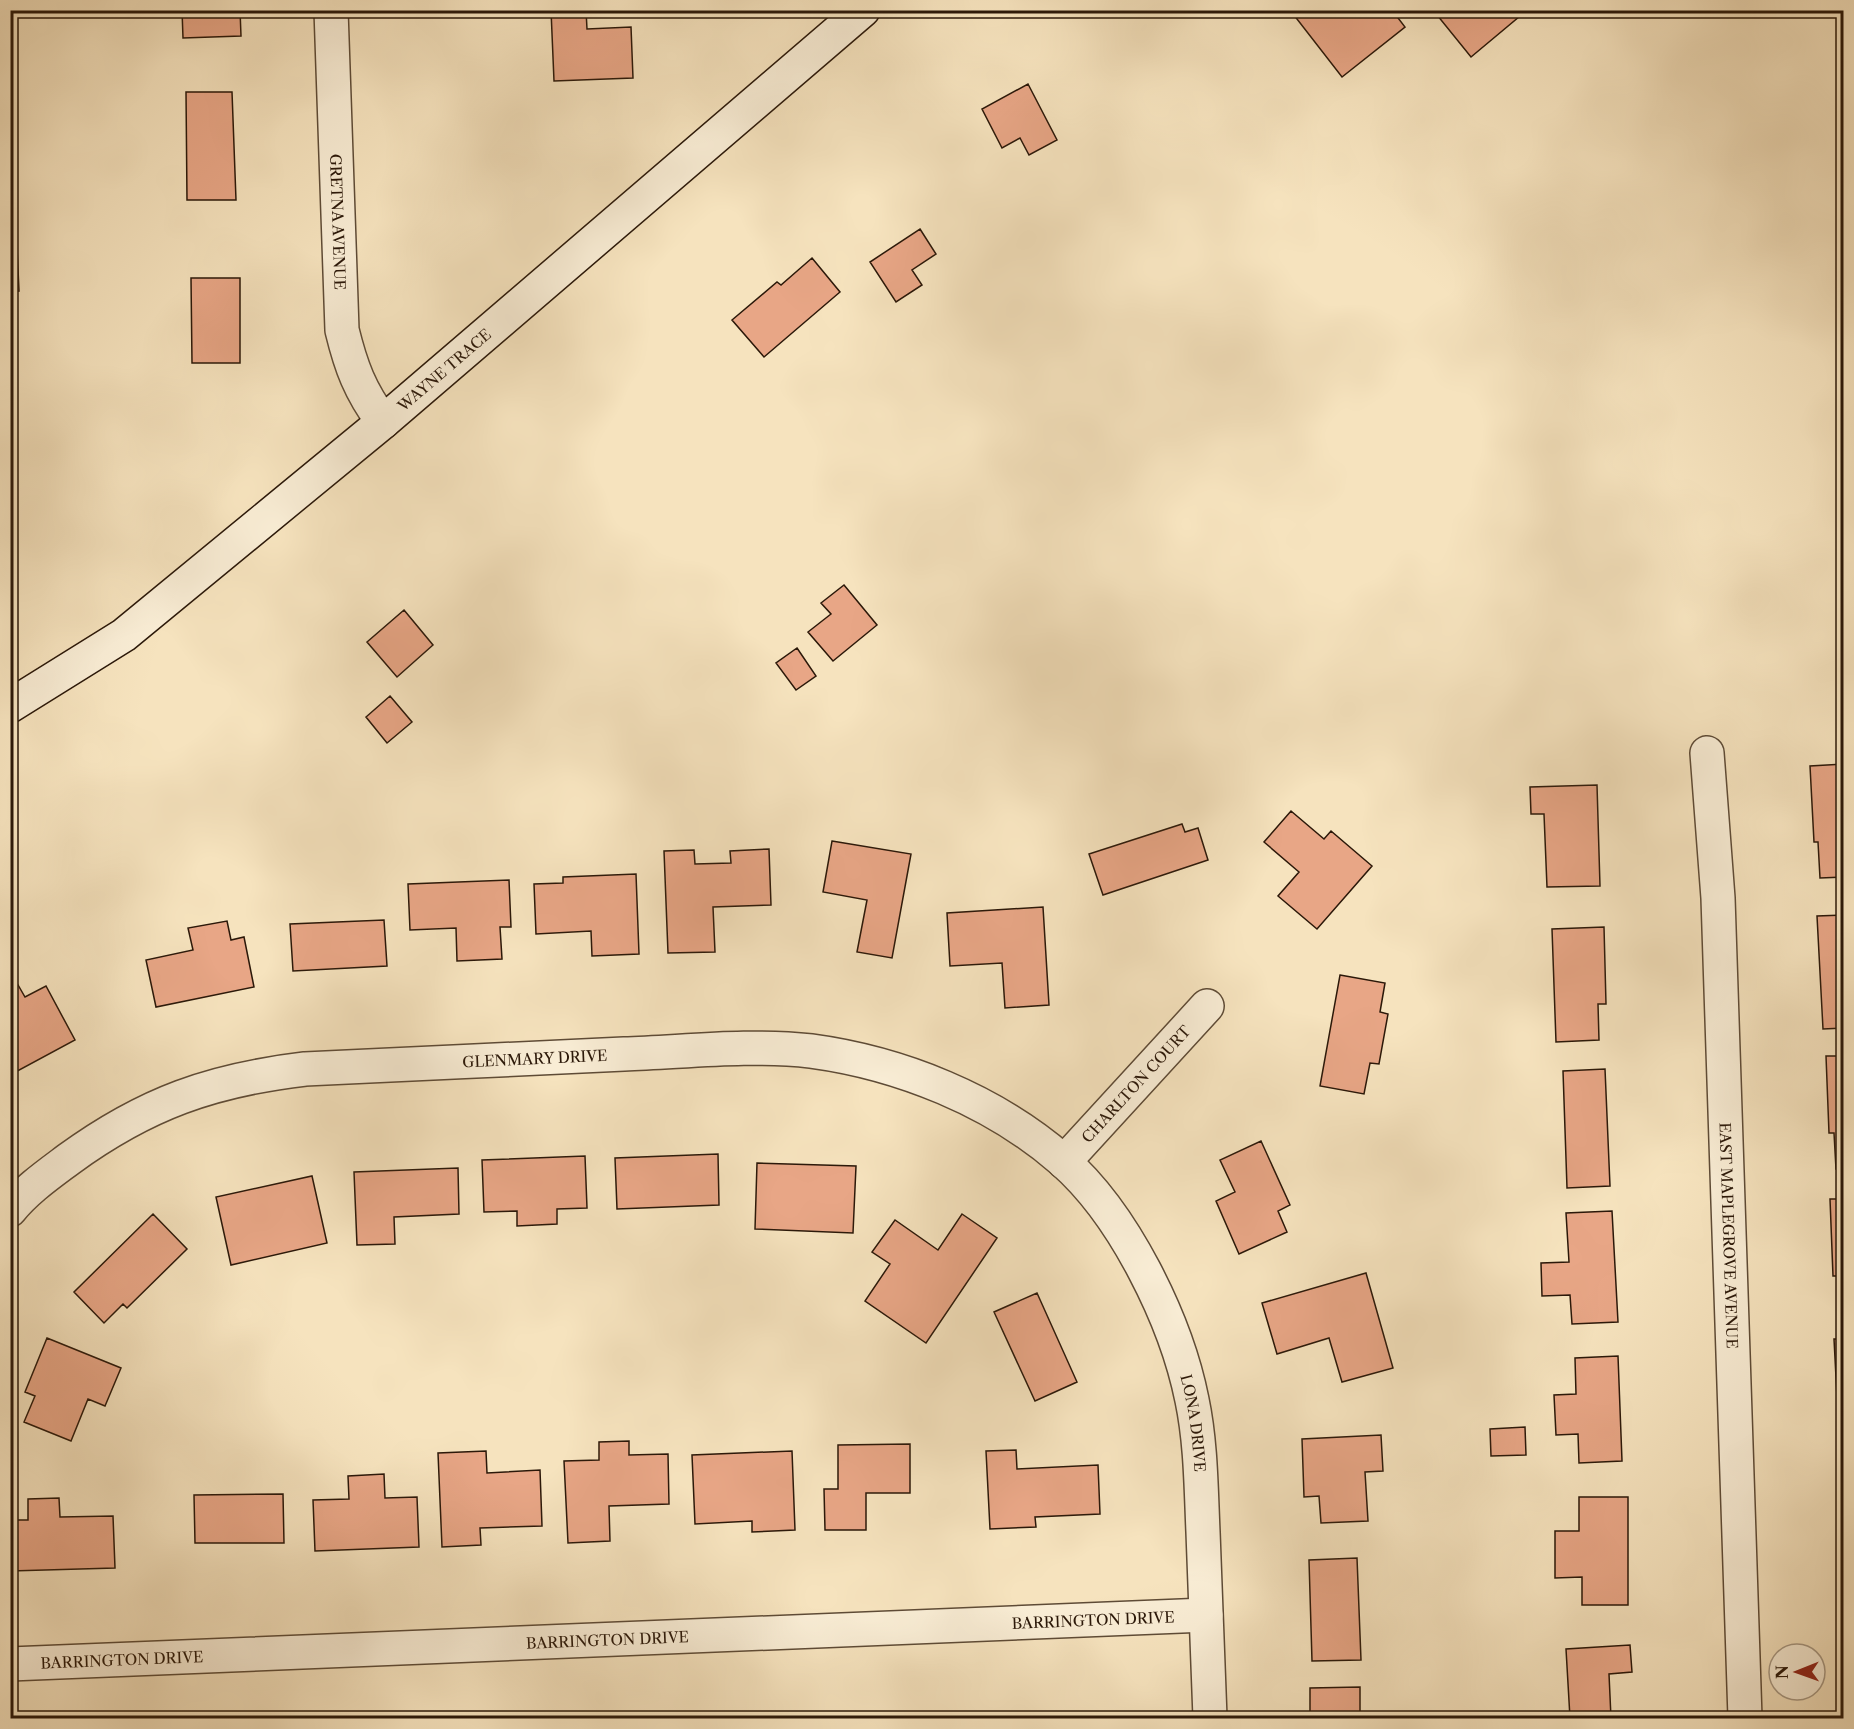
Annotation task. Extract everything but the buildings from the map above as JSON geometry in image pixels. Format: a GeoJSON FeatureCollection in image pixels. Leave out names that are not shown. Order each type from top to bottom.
{"type":"FeatureCollection","features":[{"type":"Feature","properties":{"kind":"street","name":"GRETNA AVENUE"},"geometry":{"type":"LineString","coordinates":[[331,10],[342,330],[351,366],[364,396],[383,422]]}},
{"type":"Feature","properties":{"kind":"street","name":"WAYNE TRACE"},"geometry":{"type":"LineString","coordinates":[[10,706],[124,634],[383,422],[862,10]]}},
{"type":"Feature","properties":{"kind":"street","name":"EAST MAPLEGROVE AVENUE"},"geometry":{"type":"LineString","coordinates":[[1707,753],[1718,898],[1745,1719]]}},
{"type":"Feature","properties":{"kind":"street","name":"CHARLTON COURT"},"geometry":{"type":"LineString","coordinates":[[1064,1161],[1207,1006]]}},
{"type":"Feature","properties":{"kind":"street","name":"GLENMARY DRIVE"},"geometry":{"type":"LineString","coordinates":[[12,1205],[50,1173],[100,1137],[139,1115],[224,1082],[305,1069],[766,1048],[849,1057],[891,1068],[932,1083],[999,1117],[1064,1161]]}},
{"type":"Feature","properties":{"kind":"street","name":"LONA DRIVE"},"geometry":{"type":"LineString","coordinates":[[1064,1161],[1111,1218],[1140,1262],[1162,1305],[1180,1352],[1192,1402],[1199,1455],[1210,1719]]}},
{"type":"Feature","properties":{"kind":"street","name":"BARRINGTON DRIVE"},"geometry":{"type":"LineString","coordinates":[[10,1664],[1206,1615]]}}]}
